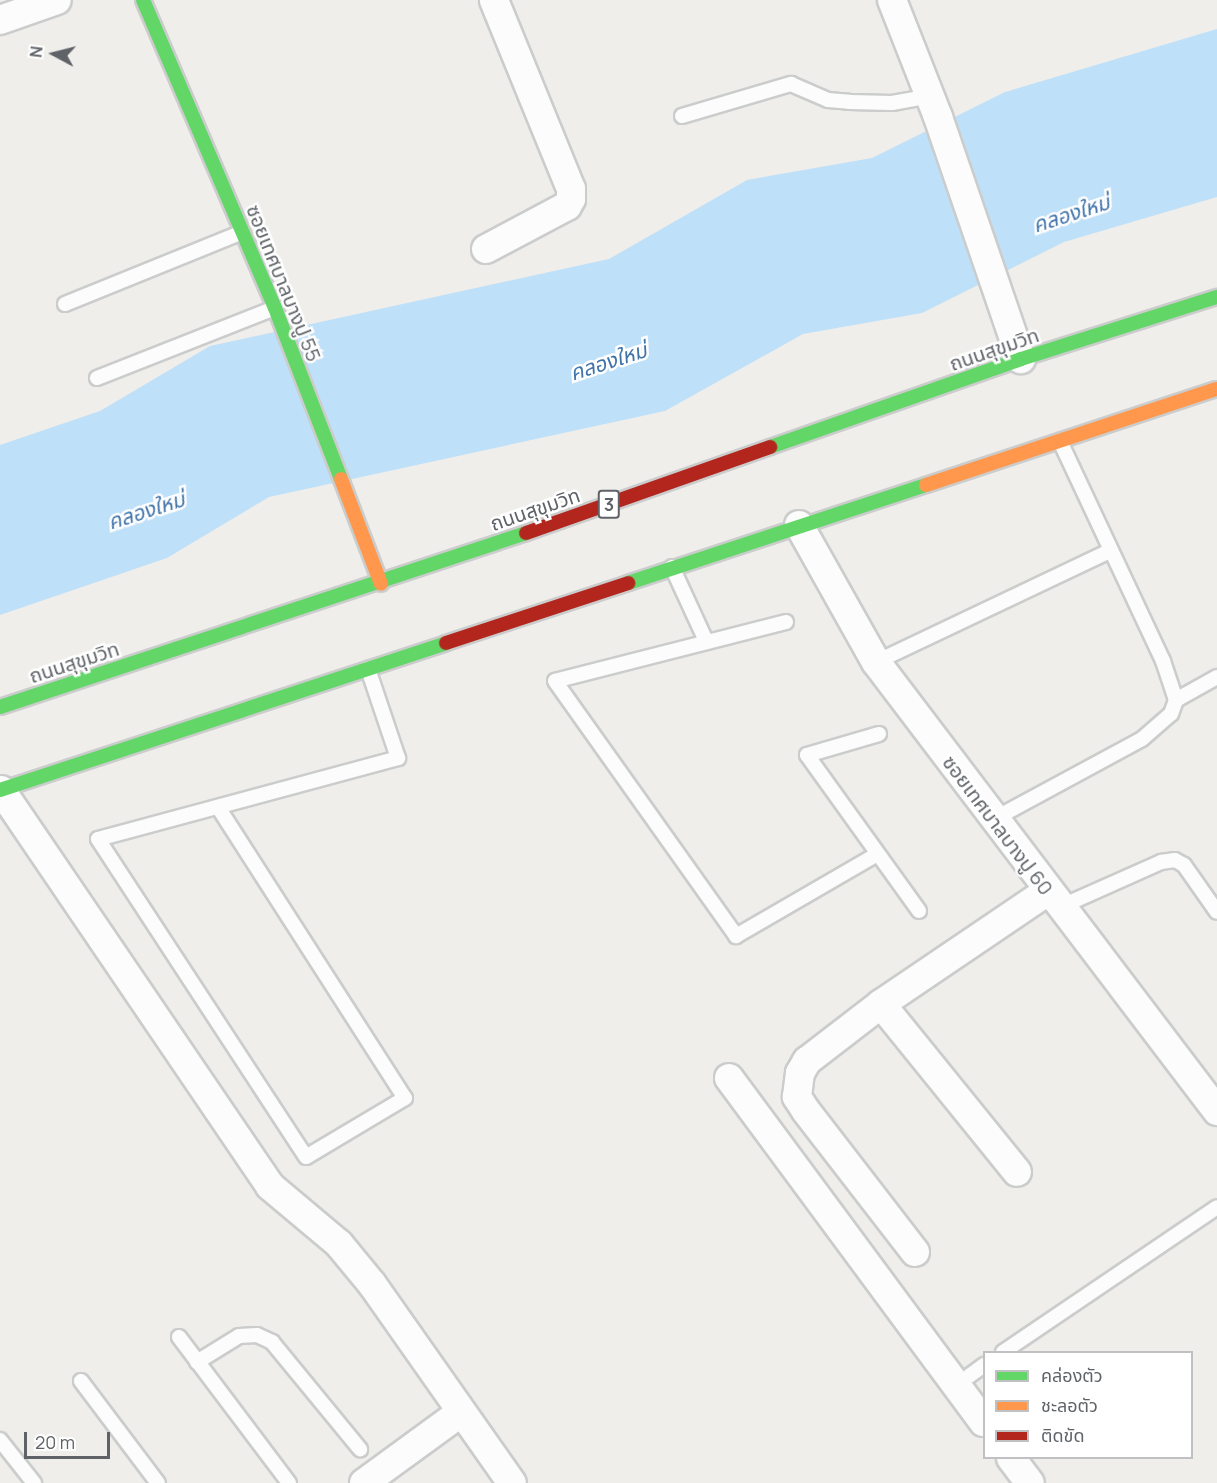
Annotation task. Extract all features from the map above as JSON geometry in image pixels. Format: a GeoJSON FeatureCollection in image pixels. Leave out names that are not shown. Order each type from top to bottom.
{"type":"FeatureCollection","features":[{"type":"Feature","properties":{"kind":"main road","name":"ซอยเทศบาลบางปู 55"},"geometry":{"type":"LineString","coordinates":[[143,0],[276,313],[381,584]]}},
{"type":"Feature","properties":{"kind":"main road","name":"ถนนสุขุมวิท"},"geometry":{"type":"LineString","coordinates":[[0,707],[381,584],[1022,359],[1217,297]]}},
{"type":"Feature","properties":{"kind":"main road"},"geometry":{"type":"LineString","coordinates":[[1,790],[672,566],[1217,389]]}},
{"type":"Feature","properties":{"kind":"street"},"geometry":{"type":"LineString","coordinates":[[0,20],[57,0]]}},
{"type":"Feature","properties":{"kind":"street"},"geometry":{"type":"LineString","coordinates":[[486,249],[567,206],[571,199],[571,189],[494,0]]}},
{"type":"Feature","properties":{"kind":"street"},"geometry":{"type":"LineString","coordinates":[[892,0],[934,107],[1022,359]]}},
{"type":"Feature","properties":{"kind":"street","name":"ซอยเทศบาลบางปู 60"},"geometry":{"type":"LineString","coordinates":[[799,525],[876,662],[1217,1111]]}},
{"type":"Feature","properties":{"kind":"street"},"geometry":{"type":"LineString","coordinates":[[1,790],[270,1186],[339,1244],[372,1284],[460,1413],[512,1483]]}},
{"type":"Feature","properties":{"kind":"street"},"geometry":{"type":"LineString","coordinates":[[915,1252],[797,1097],[797,1082],[807,1061],[881,1004],[1054,899]]}},
{"type":"Feature","properties":{"kind":"street"},"geometry":{"type":"LineString","coordinates":[[881,1004],[1017,1172]]}},
{"type":"Feature","properties":{"kind":"street"},"geometry":{"type":"LineString","coordinates":[[729,1078],[983,1421]]}},
{"type":"Feature","properties":{"kind":"street"},"geometry":{"type":"LineString","coordinates":[[364,1483],[460,1413]]}},
{"type":"Feature","properties":{"kind":"street"},"geometry":{"type":"LineString","coordinates":[[1012,1459],[1030,1483]]}},
{"type":"Feature","properties":{"kind":"lane"},"geometry":{"type":"LineString","coordinates":[[682,116],[791,84],[828,100],[934,107]]}},
{"type":"Feature","properties":{"kind":"lane"},"geometry":{"type":"LineString","coordinates":[[65,304],[242,232]]}},
{"type":"Feature","properties":{"kind":"lane"},"geometry":{"type":"LineString","coordinates":[[97,378],[276,313]]}},
{"type":"Feature","properties":{"kind":"lane"},"geometry":{"type":"LineString","coordinates":[[994,819],[1142,739],[1171,714],[1176,700],[1163,661],[1060,441]]}},
{"type":"Feature","properties":{"kind":"lane"},"geometry":{"type":"LineString","coordinates":[[876,662],[1110,551]]}},
{"type":"Feature","properties":{"kind":"lane"},"geometry":{"type":"LineString","coordinates":[[672,566],[706,641]]}},
{"type":"Feature","properties":{"kind":"lane"},"geometry":{"type":"LineString","coordinates":[[786,622],[555,681],[736,936],[876,855]]}},
{"type":"Feature","properties":{"kind":"lane"},"geometry":{"type":"LineString","coordinates":[[218,807],[405,1098],[306,1157],[98,840],[218,807],[398,758],[367,667]]}},
{"type":"Feature","properties":{"kind":"lane"},"geometry":{"type":"LineString","coordinates":[[1176,700],[1217,677]]}},
{"type":"Feature","properties":{"kind":"lane"},"geometry":{"type":"LineString","coordinates":[[879,734],[807,755],[876,855],[919,911]]}},
{"type":"Feature","properties":{"kind":"lane"},"geometry":{"type":"LineString","coordinates":[[1054,899],[1161,862],[1176,860],[1184,865],[1217,912]]}},
{"type":"Feature","properties":{"kind":"lane"},"geometry":{"type":"LineString","coordinates":[[1006,1351],[1217,1207]]}},
{"type":"Feature","properties":{"kind":"lane"},"geometry":{"type":"LineString","coordinates":[[197,1362],[239,1336],[257,1335],[272,1342],[360,1449]]}},
{"type":"Feature","properties":{"kind":"lane"},"geometry":{"type":"LineString","coordinates":[[178,1337],[289,1483]]}},
{"type":"Feature","properties":{"kind":"lane"},"geometry":{"type":"LineString","coordinates":[[969,1376],[983,1366]]}},
{"type":"Feature","properties":{"kind":"lane"},"geometry":{"type":"LineString","coordinates":[[81,1381],[159,1483]]}},
{"type":"Feature","properties":{"kind":"lane"},"geometry":{"type":"LineString","coordinates":[[0,1440],[34,1483]]}},
{"type":"Feature","properties":{"kind":"water","name":"คลองใหม่"},"geometry":{"type":"Polygon","coordinates":[[[1217,29],[1217,197],[1064,242],[922,313],[803,334],[665,411],[269,497],[167,558],[0,615],[0,445],[100,411],[210,346],[609,259],[747,180],[872,158],[1005,92],[1217,29]]]}},
{"type":"Feature","properties":{"kind":"traffic: fast"},"geometry":{"type":"LineString","coordinates":[[143,0],[275,308],[341,479]]}},
{"type":"Feature","properties":{"kind":"traffic: fast"},"geometry":{"type":"LineString","coordinates":[[770,447],[1021,359],[1217,297]]}},
{"type":"Feature","properties":{"kind":"traffic: fast"},"geometry":{"type":"LineString","coordinates":[[628,583],[926,485]]}},
{"type":"Feature","properties":{"kind":"traffic: fast"},"geometry":{"type":"LineString","coordinates":[[0,707],[526,533]]}},
{"type":"Feature","properties":{"kind":"traffic: fast"},"geometry":{"type":"LineString","coordinates":[[0,790],[446,643]]}},
{"type":"Feature","properties":{"kind":"traffic: slow"},"geometry":{"type":"LineString","coordinates":[[926,485],[1217,389]]}},
{"type":"Feature","properties":{"kind":"traffic: slow"},"geometry":{"type":"LineString","coordinates":[[341,479],[381,584]]}},
{"type":"Feature","properties":{"kind":"traffic: jam"},"geometry":{"type":"LineString","coordinates":[[526,533],[770,447]]}},
{"type":"Feature","properties":{"kind":"traffic: jam"},"geometry":{"type":"LineString","coordinates":[[446,643],[628,583]]}}]}
